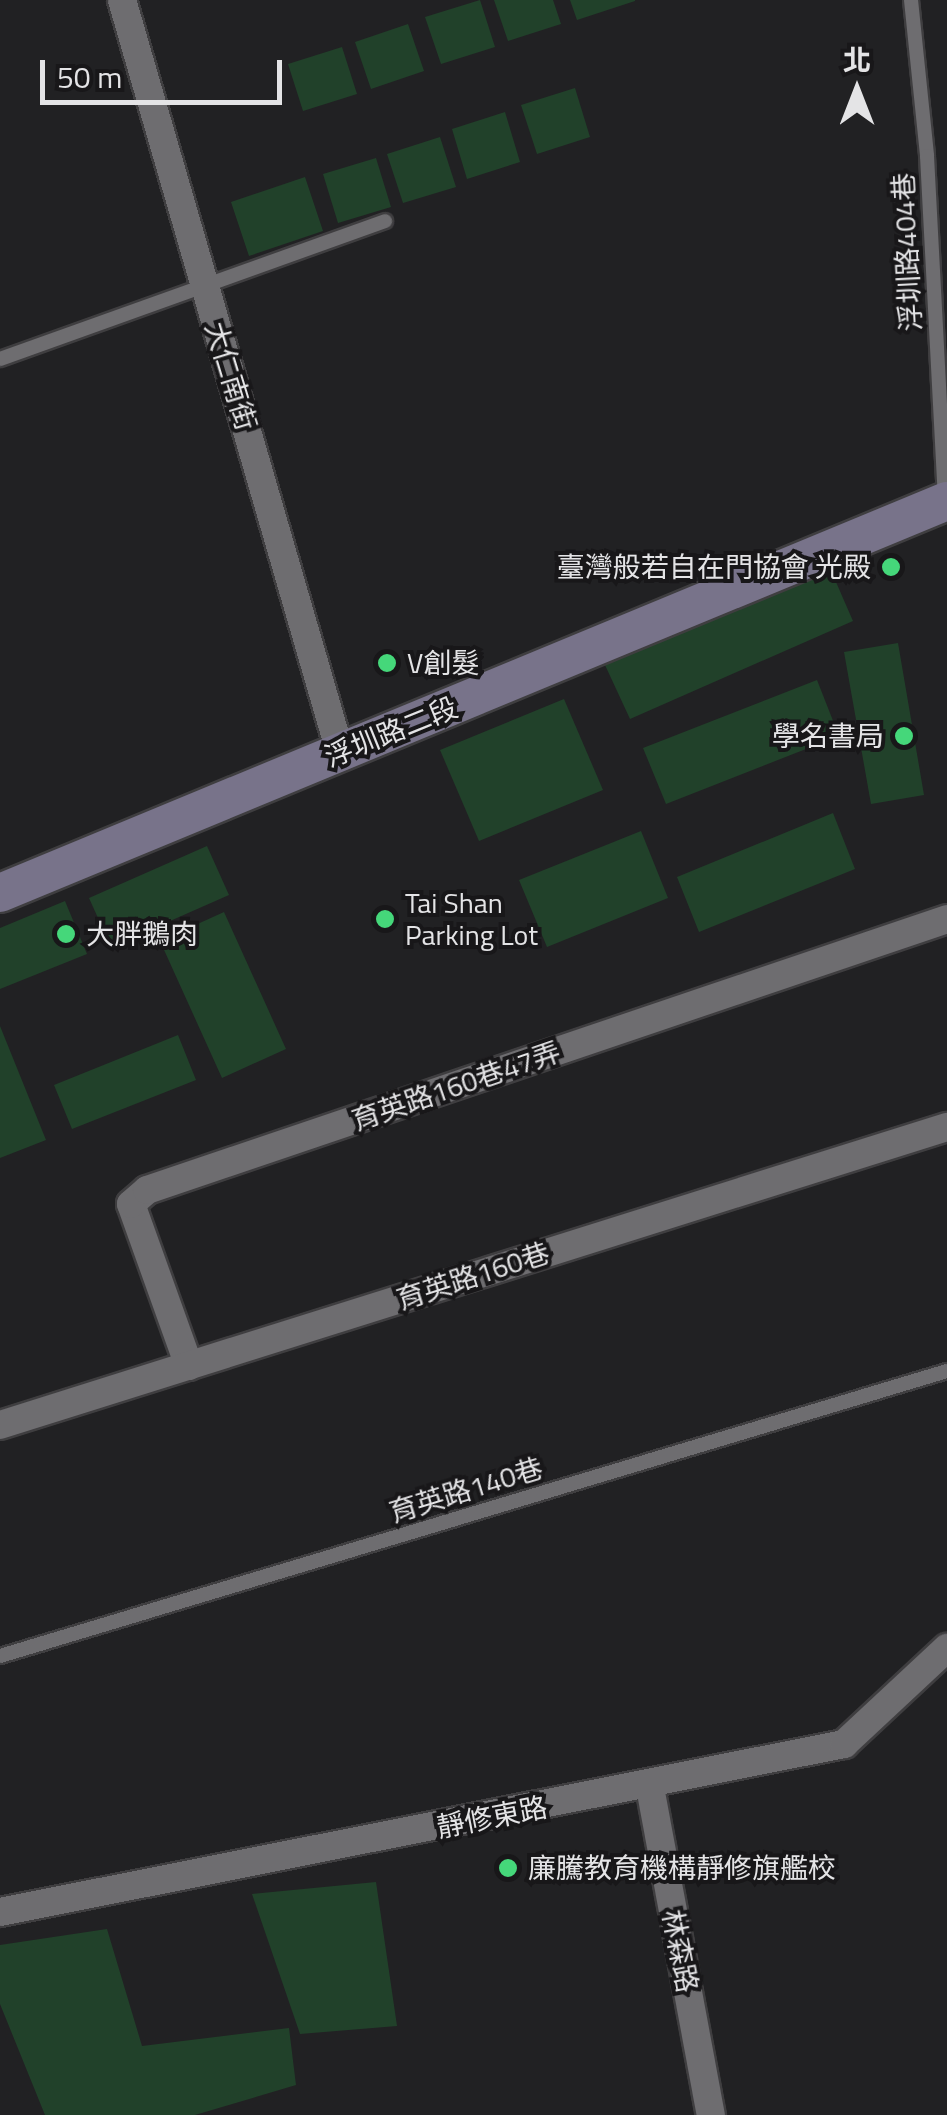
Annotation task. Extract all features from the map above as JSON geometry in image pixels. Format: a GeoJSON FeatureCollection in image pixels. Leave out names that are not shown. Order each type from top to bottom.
{"type":"FeatureCollection","features":[{"type":"Feature","properties":{"kind":"street","name":"大仁南街"},"geometry":{"type":"LineString","coordinates":[[122,0],[340,752]]}},
{"type":"Feature","properties":{"kind":"street","name":"浮圳路二段"},"geometry":{"type":"LineString","coordinates":[[0,892],[946,506]]}},
{"type":"Feature","properties":{"kind":"street","name":"育英路160巷47弄"},"geometry":{"type":"LineString","coordinates":[[190,1366],[132,1204],[147,1190],[947,919]]}},
{"type":"Feature","properties":{"kind":"street","name":"育英路160巷"},"geometry":{"type":"LineString","coordinates":[[0,1426],[947,1127]]}},
{"type":"Feature","properties":{"kind":"street","name":"靜修東路"},"geometry":{"type":"LineString","coordinates":[[0,1912],[650,1787],[844,1744],[947,1648]]}},
{"type":"Feature","properties":{"kind":"street","name":"林森路"},"geometry":{"type":"LineString","coordinates":[[650,1787],[711,2115]]}},
{"type":"Feature","properties":{"kind":"lane","name":"浮圳路404巷"},"geometry":{"type":"LineString","coordinates":[[911,0],[927,156],[946,506]]}},
{"type":"Feature","properties":{"kind":"lane"},"geometry":{"type":"LineString","coordinates":[[0,359],[205,289],[385,221]]}},
{"type":"Feature","properties":{"kind":"lane","name":"育英路140巷"},"geometry":{"type":"LineString","coordinates":[[0,1656],[947,1371]]}},
{"type":"Feature","properties":{"kind":"building"},"geometry":{"type":"Polygon","coordinates":[[[480,0],[495,47],[441,64],[425,17],[480,0]]]}},
{"type":"Feature","properties":{"kind":"building"},"geometry":{"type":"Polygon","coordinates":[[[494,0],[553,0],[561,24],[508,41],[494,0]]]}},
{"type":"Feature","properties":{"kind":"building"},"geometry":{"type":"Polygon","coordinates":[[[570,0],[635,0],[635,1],[577,20],[570,0]]]}},
{"type":"Feature","properties":{"kind":"building"},"geometry":{"type":"Polygon","coordinates":[[[408,24],[424,71],[371,89],[355,42],[408,24]]]}},
{"type":"Feature","properties":{"kind":"building"},"geometry":{"type":"Polygon","coordinates":[[[342,47],[357,94],[303,111],[288,64],[342,47]]]}},
{"type":"Feature","properties":{"kind":"building"},"geometry":{"type":"Polygon","coordinates":[[[575,88],[590,137],[537,154],[521,105],[575,88]]]}},
{"type":"Feature","properties":{"kind":"building"},"geometry":{"type":"Polygon","coordinates":[[[505,112],[520,162],[467,179],[452,129],[505,112]]]}},
{"type":"Feature","properties":{"kind":"building"},"geometry":{"type":"Polygon","coordinates":[[[440,137],[456,187],[403,203],[387,154],[440,137]]]}},
{"type":"Feature","properties":{"kind":"building"},"geometry":{"type":"Polygon","coordinates":[[[376,158],[391,207],[338,223],[323,174],[376,158]]]}},
{"type":"Feature","properties":{"kind":"building"},"geometry":{"type":"Polygon","coordinates":[[[305,177],[323,231],[249,256],[231,202],[305,177]]]}},
{"type":"Feature","properties":{"kind":"building"},"geometry":{"type":"Polygon","coordinates":[[[829,566],[853,621],[630,719],[605,665],[829,566]]]}},
{"type":"Feature","properties":{"kind":"building"},"geometry":{"type":"Polygon","coordinates":[[[898,643],[924,795],[871,804],[844,652],[898,643]]]}},
{"type":"Feature","properties":{"kind":"building"},"geometry":{"type":"Polygon","coordinates":[[[817,680],[839,736],[666,804],[643,748],[817,680]]]}},
{"type":"Feature","properties":{"kind":"building"},"geometry":{"type":"Polygon","coordinates":[[[564,699],[603,790],[479,841],[440,750],[564,699]]]}},
{"type":"Feature","properties":{"kind":"building"},"geometry":{"type":"Polygon","coordinates":[[[833,813],[855,869],[699,932],[677,877],[833,813]]]}},
{"type":"Feature","properties":{"kind":"building"},"geometry":{"type":"Polygon","coordinates":[[[641,831],[668,898],[547,947],[519,880],[641,831]]]}},
{"type":"Feature","properties":{"kind":"building"},"geometry":{"type":"Polygon","coordinates":[[[207,846],[229,895],[111,947],[89,898],[207,846]]]}},
{"type":"Feature","properties":{"kind":"building"},"geometry":{"type":"Polygon","coordinates":[[[65,901],[87,954],[0,989],[0,928],[65,901]]]}},
{"type":"Feature","properties":{"kind":"building"},"geometry":{"type":"Polygon","coordinates":[[[224,912],[286,1049],[222,1078],[160,941],[224,912]]]}},
{"type":"Feature","properties":{"kind":"building"},"geometry":{"type":"Polygon","coordinates":[[[0,1026],[46,1140],[0,1158],[0,1026]]]}},
{"type":"Feature","properties":{"kind":"building"},"geometry":{"type":"Polygon","coordinates":[[[178,1035],[196,1080],[72,1129],[54,1085],[178,1035]]]}},
{"type":"Feature","properties":{"kind":"building"},"geometry":{"type":"Polygon","coordinates":[[[376,1882],[397,2026],[300,2034],[252,1894],[376,1882]]]}},
{"type":"Feature","properties":{"kind":"building"},"geometry":{"type":"Polygon","coordinates":[[[107,1929],[142,2046],[289,2028],[296,2085],[195,2115],[45,2115],[0,2004],[0,1945],[107,1929]]]}},
{"type":"Feature","properties":{"kind":"place","name":"臺灣般若自在門協會 光殿"},"geometry":{"type":"Point","coordinates":[891,567]}},
{"type":"Feature","properties":{"kind":"place","name":"V創髮"},"geometry":{"type":"Point","coordinates":[387,663]}},
{"type":"Feature","properties":{"kind":"place","name":"學名書局"},"geometry":{"type":"Point","coordinates":[904,736]}},
{"type":"Feature","properties":{"kind":"place","name":"Tai Shan Parking Lot"},"geometry":{"type":"Point","coordinates":[385,919]}},
{"type":"Feature","properties":{"kind":"place","name":"大胖鵝肉"},"geometry":{"type":"Point","coordinates":[66,934]}},
{"type":"Feature","properties":{"kind":"place","name":"廉騰教育機構靜修旗艦校"},"geometry":{"type":"Point","coordinates":[508,1868]}}]}
